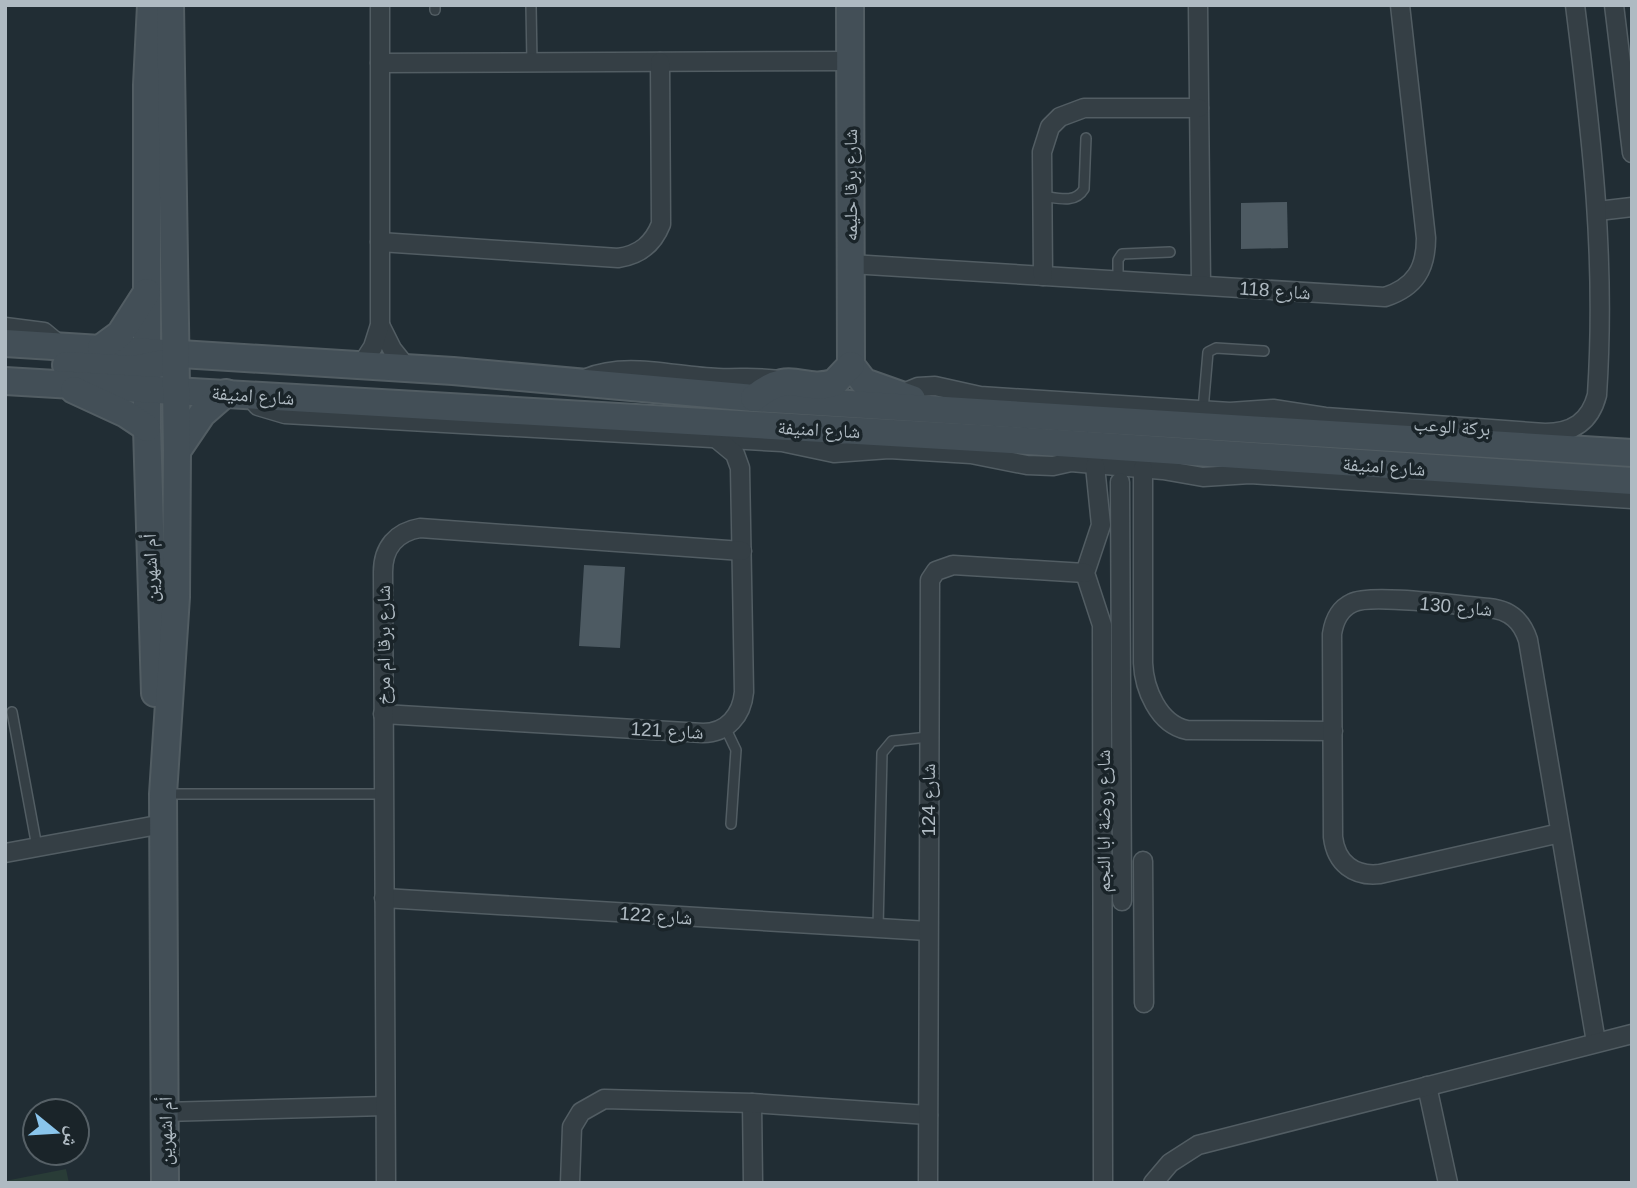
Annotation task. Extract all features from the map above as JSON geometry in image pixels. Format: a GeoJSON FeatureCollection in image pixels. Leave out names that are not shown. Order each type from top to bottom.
{"type":"FeatureCollection","features":[{"type":"Feature","properties":{"kind":"street"},"geometry":{"type":"LineString","coordinates":[[151,5],[147,124],[150,162],[148,292],[161,369]]}},
{"type":"Feature","properties":{"kind":"street"},"geometry":{"type":"LineString","coordinates":[[161,369],[170,5]]}},
{"type":"Feature","properties":{"kind":"street"},"geometry":{"type":"LineString","coordinates":[[360,367],[373,347],[380,325],[380,5]]}},
{"type":"Feature","properties":{"kind":"street","name":"شارع برقا حليمه"},"geometry":{"type":"LineString","coordinates":[[850,5],[851,365]]}},
{"type":"Feature","properties":{"kind":"street"},"geometry":{"type":"LineString","coordinates":[[1198,5],[1201,285]]}},
{"type":"Feature","properties":{"kind":"street","name":"شارع 118"},"geometry":{"type":"LineString","coordinates":[[851,264],[1385,297],[1401,292],[1414,282],[1424,262],[1426,238],[1400,5]]}},
{"type":"Feature","properties":{"kind":"street","name":"بركة الوعب"},"geometry":{"type":"LineString","coordinates":[[901,394],[918,387],[935,386],[980,396],[1203,410],[1261,409],[1325,417],[1545,433],[1560,433],[1578,425],[1591,411],[1597,395],[1602,279],[1598,211],[1575,5]]}},
{"type":"Feature","properties":{"kind":"street"},"geometry":{"type":"LineString","coordinates":[[1614,5],[1632,153]]}},
{"type":"Feature","properties":{"kind":"street"},"geometry":{"type":"LineString","coordinates":[[380,63],[850,61]]}},
{"type":"Feature","properties":{"kind":"street"},"geometry":{"type":"LineString","coordinates":[[380,242],[618,258],[645,248],[657,233],[662,214],[660,62]]}},
{"type":"Feature","properties":{"kind":"street"},"geometry":{"type":"LineString","coordinates":[[1043,276],[1044,139],[1060,117],[1084,108],[1199,108]]}},
{"type":"Feature","properties":{"kind":"street"},"geometry":{"type":"LineString","coordinates":[[150,162],[161,215],[163,494],[176,532]]}},
{"type":"Feature","properties":{"kind":"street"},"geometry":{"type":"LineString","coordinates":[[1598,211],[1632,207]]}},
{"type":"Feature","properties":{"kind":"street"},"geometry":{"type":"LineString","coordinates":[[101,348],[120,334],[148,292]]}},
{"type":"Feature","properties":{"kind":"street"},"geometry":{"type":"LineString","coordinates":[[380,325],[392,349],[408,369]]}},
{"type":"Feature","properties":{"kind":"street"},"geometry":{"type":"LineString","coordinates":[[5,327],[44,332],[62,347]]}},
{"type":"Feature","properties":{"kind":"street","name":"شارع امنيفة"},"geometry":{"type":"LineString","coordinates":[[5,343],[101,348],[237,394],[705,433],[860,431],[1632,481]]}},
{"type":"Feature","properties":{"kind":"street"},"geometry":{"type":"LineString","coordinates":[[5,361],[161,369],[389,387],[428,381],[453,371]]}},
{"type":"Feature","properties":{"kind":"street"},"geometry":{"type":"LineString","coordinates":[[828,385],[840,380],[851,365],[859,378],[875,387],[901,394],[927,409]]}},
{"type":"Feature","properties":{"kind":"street","name":"شارع امنيفة"},"geometry":{"type":"LineString","coordinates":[[5,381],[59,384],[161,369],[408,369],[754,398],[1632,453]]}},
{"type":"Feature","properties":{"kind":"street","name":"أم اشهرين"},"geometry":{"type":"LineString","coordinates":[[161,369],[147,428],[155,708],[163,790]]}},
{"type":"Feature","properties":{"kind":"street","name":"أم اشهرين"},"geometry":{"type":"LineString","coordinates":[[161,369],[177,452],[176,597],[163,790],[165,1183]]}},
{"type":"Feature","properties":{"kind":"street"},"geometry":{"type":"LineString","coordinates":[[579,382],[598,374],[622,370],[716,378],[761,377],[851,388],[875,387]]}},
{"type":"Feature","properties":{"kind":"street"},"geometry":{"type":"LineString","coordinates":[[754,398],[768,387],[784,381]]}},
{"type":"Feature","properties":{"kind":"street"},"geometry":{"type":"LineString","coordinates":[[59,384],[126,414],[147,428]]}},
{"type":"Feature","properties":{"kind":"street"},"geometry":{"type":"LineString","coordinates":[[177,452],[202,414],[237,394]]}},
{"type":"Feature","properties":{"kind":"street"},"geometry":{"type":"LineString","coordinates":[[1247,428],[1294,412]]}},
{"type":"Feature","properties":{"kind":"street"},"geometry":{"type":"LineString","coordinates":[[808,448],[860,431]]}},
{"type":"Feature","properties":{"kind":"street"},"geometry":{"type":"LineString","coordinates":[[705,433],[834,453],[889,449],[971,454],[1040,466],[1083,464],[1143,468],[1203,477],[1250,474],[1632,499]]}},
{"type":"Feature","properties":{"kind":"street"},"geometry":{"type":"LineString","coordinates":[[705,433],[730,448],[740,468],[767,443]]}},
{"type":"Feature","properties":{"kind":"street"},"geometry":{"type":"LineString","coordinates":[[1011,440],[1083,464]]}},
{"type":"Feature","properties":{"kind":"street"},"geometry":{"type":"LineString","coordinates":[[1185,473],[1226,456]]}},
{"type":"Feature","properties":{"kind":"street"},"geometry":{"type":"LineString","coordinates":[[1083,464],[1101,525],[1085,573]]}},
{"type":"Feature","properties":{"kind":"street","name":"شارع 121"},"geometry":{"type":"LineString","coordinates":[[383,714],[703,733],[725,727],[737,716],[743,701],[740,468]]}},
{"type":"Feature","properties":{"kind":"street"},"geometry":{"type":"LineString","coordinates":[[1143,468],[1143,663],[1146,685],[1156,706],[1170,722],[1187,730],[1333,731]]}},
{"type":"Feature","properties":{"kind":"street"},"geometry":{"type":"LineString","coordinates":[[1120,482],[1122,901]]}},
{"type":"Feature","properties":{"kind":"street","name":"شارع برقا ام مرخ"},"geometry":{"type":"LineString","coordinates":[[386,1183],[383,562],[389,545],[403,533],[420,528],[742,551]]}},
{"type":"Feature","properties":{"kind":"street","name":"شارع 124"},"geometry":{"type":"LineString","coordinates":[[928,1183],[928,590],[936,571],[953,565],[1085,573]]}},
{"type":"Feature","properties":{"kind":"street","name":"شارع روضة ابا النجم"},"geometry":{"type":"LineString","coordinates":[[1085,573],[1102,625],[1103,1183]]}},
{"type":"Feature","properties":{"kind":"street","name":"شارع 130"},"geometry":{"type":"LineString","coordinates":[[1560,833],[1380,874],[1355,872],[1342,861],[1334,845],[1333,626],[1345,607],[1366,600],[1504,611],[1522,626],[1528,640],[1596,1042]]}},
{"type":"Feature","properties":{"kind":"street"},"geometry":{"type":"LineString","coordinates":[[5,853],[163,824]]}},
{"type":"Feature","properties":{"kind":"street"},"geometry":{"type":"LineString","coordinates":[[1143,861],[1144,1003]]}},
{"type":"Feature","properties":{"kind":"street","name":"شارع 122"},"geometry":{"type":"LineString","coordinates":[[384,898],[928,931]]}},
{"type":"Feature","properties":{"kind":"street"},"geometry":{"type":"LineString","coordinates":[[1103,907],[1122,901],[1144,900]]}},
{"type":"Feature","properties":{"kind":"street"},"geometry":{"type":"LineString","coordinates":[[1153,1183],[1170,1163],[1198,1145],[1632,1034]]}},
{"type":"Feature","properties":{"kind":"street"},"geometry":{"type":"LineString","coordinates":[[1427,1086],[1448,1183]]}},
{"type":"Feature","properties":{"kind":"street"},"geometry":{"type":"LineString","coordinates":[[570,1183],[572,1127],[581,1111],[595,1101],[612,1098],[928,1115]]}},
{"type":"Feature","properties":{"kind":"street"},"geometry":{"type":"LineString","coordinates":[[752,1104],[753,1183]]}},
{"type":"Feature","properties":{"kind":"street"},"geometry":{"type":"LineString","coordinates":[[164,1112],[385,1106]]}},
{"type":"Feature","properties":{"kind":"lane"},"geometry":{"type":"LineString","coordinates":[[531,5],[532,62]]}},
{"type":"Feature","properties":{"kind":"lane"},"geometry":{"type":"LineString","coordinates":[[1042,196],[1069,199],[1081,194],[1084,189],[1086,138]]}},
{"type":"Feature","properties":{"kind":"lane"},"geometry":{"type":"LineString","coordinates":[[1118,280],[1118,260],[1122,254],[1170,252]]}},
{"type":"Feature","properties":{"kind":"lane"},"geometry":{"type":"LineString","coordinates":[[1203,410],[1208,352],[1216,348],[1264,351]]}},
{"type":"Feature","properties":{"kind":"lane"},"geometry":{"type":"LineString","coordinates":[[12,712],[37,847]]}},
{"type":"Feature","properties":{"kind":"lane"},"geometry":{"type":"LineString","coordinates":[[725,727],[736,750],[731,824]]}},
{"type":"Feature","properties":{"kind":"lane"},"geometry":{"type":"LineString","coordinates":[[878,928],[882,753],[892,741],[928,737]]}},
{"type":"Feature","properties":{"kind":"lane"},"geometry":{"type":"LineString","coordinates":[[163,790],[384,794]]}},
{"type":"Feature","properties":{"kind":"green space"},"geometry":{"type":"Polygon","coordinates":[[[66,1169],[69,1183],[5,1183],[5,1181],[66,1169]]]}},
{"type":"Feature","properties":{"kind":"building"},"geometry":{"type":"Polygon","coordinates":[[[1287,202],[1288,248],[1241,249],[1241,203],[1287,202]]]}},
{"type":"Feature","properties":{"kind":"building"},"geometry":{"type":"Polygon","coordinates":[[[584,565],[625,567],[620,648],[579,646],[584,565]]]}}]}
